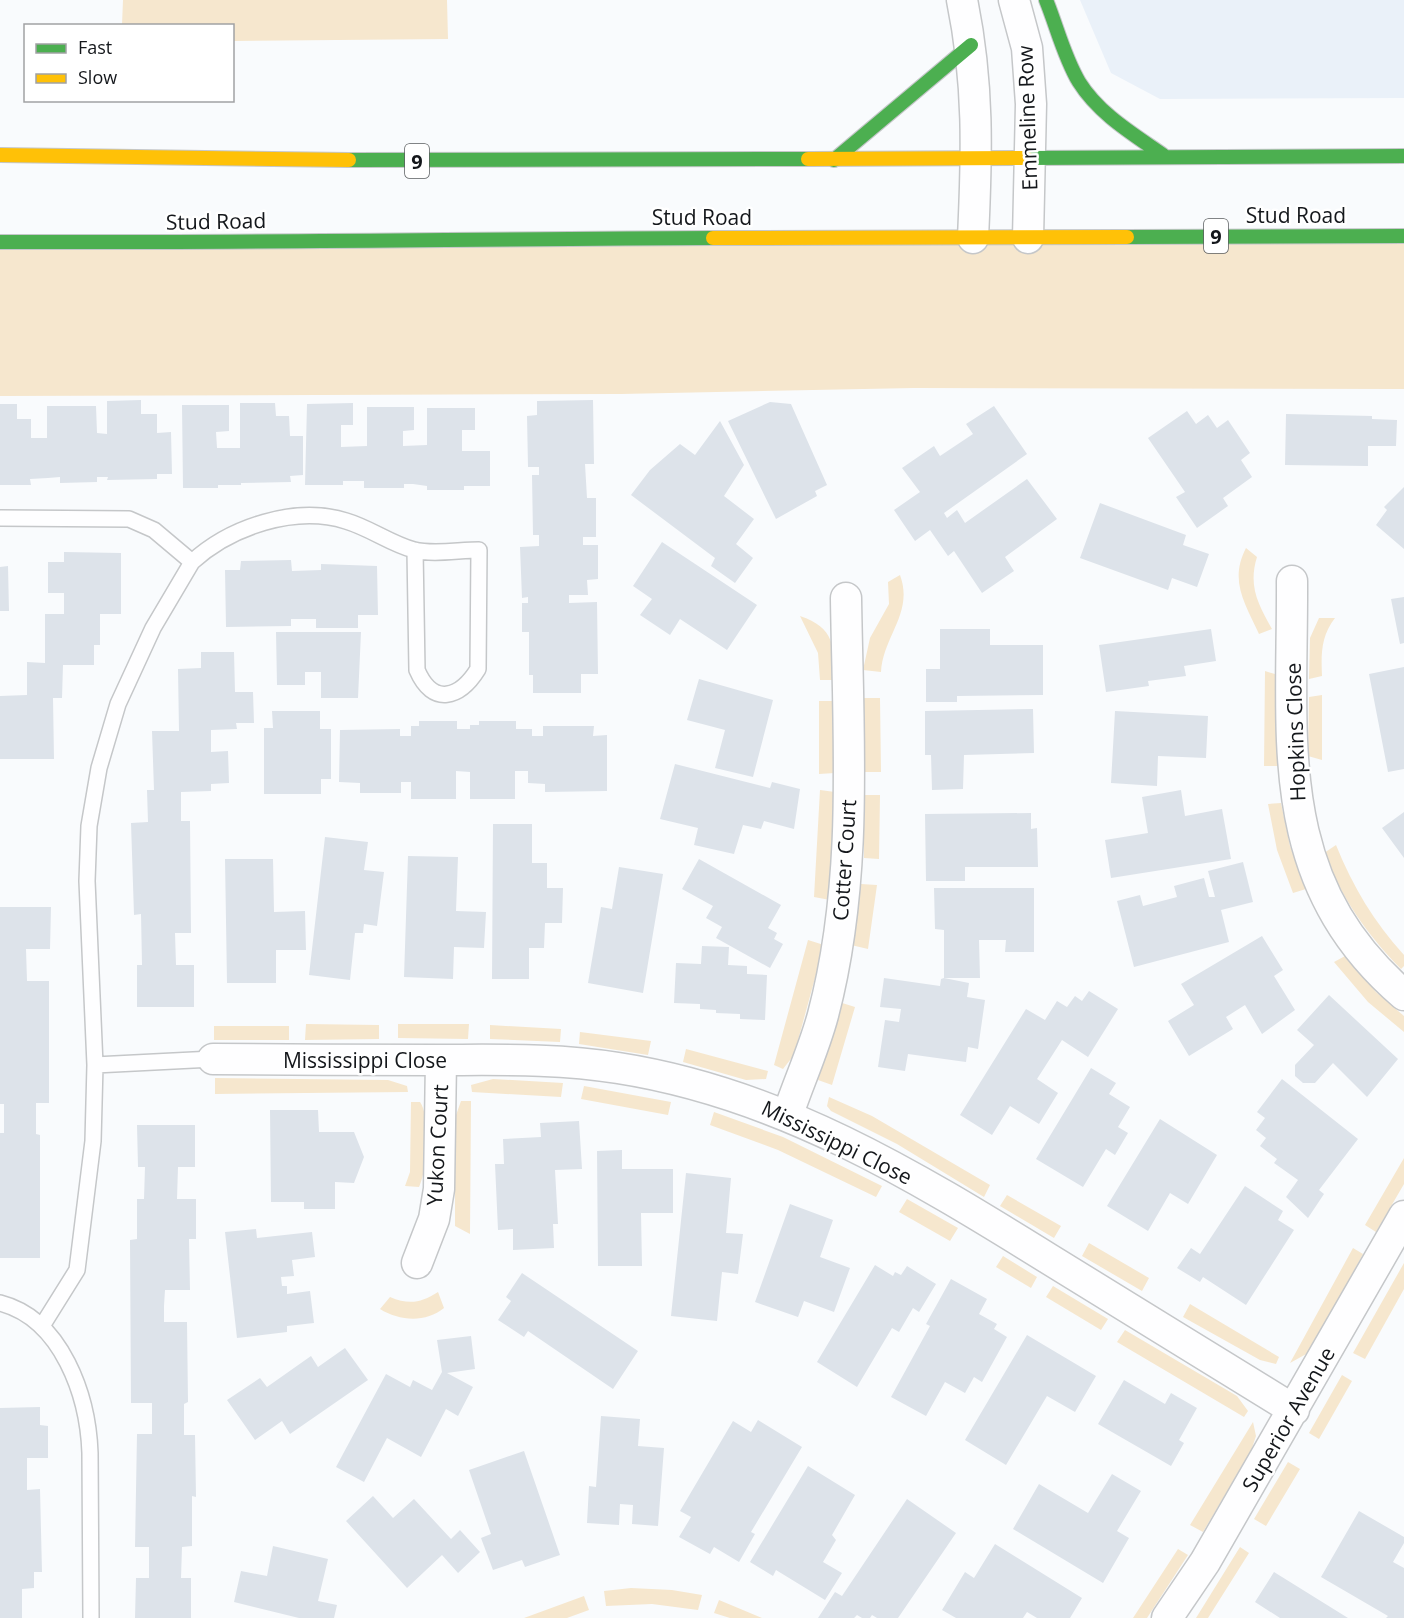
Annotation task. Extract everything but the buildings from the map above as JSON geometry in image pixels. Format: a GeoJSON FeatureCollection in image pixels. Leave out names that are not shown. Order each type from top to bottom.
{"type":"FeatureCollection","features":[{"type":"Feature","properties":{"kind":"highway"},"geometry":{"type":"LineString","coordinates":[[1046,0],[1070,61],[1086,93],[1125,129],[1163,156]]}},
{"type":"Feature","properties":{"kind":"highway"},"geometry":{"type":"LineString","coordinates":[[834,160],[971,45]]}},
{"type":"Feature","properties":{"kind":"highway","name":"9"},"geometry":{"type":"LineString","coordinates":[[0,155],[402,161],[1404,156]]}},
{"type":"Feature","properties":{"kind":"highway","name":"Stud Road"},"geometry":{"type":"LineString","coordinates":[[0,242],[232,243],[365,239],[1404,236]]}},
{"type":"Feature","properties":{"kind":"street"},"geometry":{"type":"LineString","coordinates":[[962,0],[971,45],[977,103],[973,238]]}},
{"type":"Feature","properties":{"kind":"street","name":"Emmeline Row"},"geometry":{"type":"LineString","coordinates":[[1014,0],[1028,48],[1030,157],[1028,238]]}},
{"type":"Feature","properties":{"kind":"street","name":"Hopkins Close"},"geometry":{"type":"LineString","coordinates":[[1292,581],[1294,794],[1303,836],[1318,879],[1335,914],[1354,943],[1404,995]]}},
{"type":"Feature","properties":{"kind":"street","name":"Cotter Court"},"geometry":{"type":"LineString","coordinates":[[788,1114],[823,1016],[840,929],[847,873],[849,822],[846,597]]}},
{"type":"Feature","properties":{"kind":"street","name":"Mississippi Close"},"geometry":{"type":"LineString","coordinates":[[213,1059],[533,1059],[617,1067],[702,1085],[788,1114],[877,1157],[1294,1410]]}},
{"type":"Feature","properties":{"kind":"street","name":"Yukon Court"},"geometry":{"type":"LineString","coordinates":[[417,1263],[434,1219],[439,1189],[441,1060]]}},
{"type":"Feature","properties":{"kind":"street","name":"Superior Avenue"},"geometry":{"type":"LineString","coordinates":[[1167,1618],[1205,1562],[1404,1216]]}},
{"type":"Feature","properties":{"kind":"lane"},"geometry":{"type":"LineString","coordinates":[[42,1326],[77,1270],[93,1141],[95,1065],[87,881],[89,826],[99,768],[118,704],[153,628],[192,562],[219,540],[238,530],[277,520],[314,516],[346,520],[415,550],[479,550],[478,669],[468,685],[453,693],[438,694],[424,687],[417,670],[415,550]]}},
{"type":"Feature","properties":{"kind":"lane"},"geometry":{"type":"LineString","coordinates":[[0,518],[129,519],[154,530],[192,562]]}},
{"type":"Feature","properties":{"kind":"lane"},"geometry":{"type":"LineString","coordinates":[[95,1065],[213,1059]]}},
{"type":"Feature","properties":{"kind":"lane"},"geometry":{"type":"LineString","coordinates":[[0,1303],[19,1310],[42,1326],[72,1372],[83,1398],[89,1429],[91,1618]]}},
{"type":"Feature","properties":{"kind":"shaded area"},"geometry":{"type":"Polygon","coordinates":[[[123,0],[447,0],[448,39],[234,41],[234,24],[122,24],[123,0]]]}},
{"type":"Feature","properties":{"kind":"shaded area"},"geometry":{"type":"Polygon","coordinates":[[[1080,0],[1404,0],[1404,98],[1160,99],[1111,73],[1080,0]]]}},
{"type":"Feature","properties":{"kind":"shaded area"},"geometry":{"type":"Polygon","coordinates":[[[1404,236],[1404,389],[914,388],[621,394],[0,396],[0,240],[1404,236]]]}},
{"type":"Feature","properties":{"kind":"shaded area"},"geometry":{"type":"Polygon","coordinates":[[[1246,548],[1257,557],[1254,567],[1254,586],[1262,611],[1272,629],[1259,634],[1244,602],[1239,582],[1241,560],[1246,548]]]}},
{"type":"Feature","properties":{"kind":"shaded area"},"geometry":{"type":"Polygon","coordinates":[[[900,575],[903,589],[901,613],[887,647],[881,672],[863,670],[870,638],[889,604],[888,582],[900,575]]]}},
{"type":"Feature","properties":{"kind":"shaded area"},"geometry":{"type":"Polygon","coordinates":[[[800,616],[820,626],[830,640],[833,648],[835,680],[820,680],[818,653],[800,616]]]}},
{"type":"Feature","properties":{"kind":"shaded area"},"geometry":{"type":"Polygon","coordinates":[[[1319,618],[1335,618],[1327,632],[1323,646],[1322,676],[1309,679],[1310,638],[1319,618]]]}},
{"type":"Feature","properties":{"kind":"shaded area"},"geometry":{"type":"Polygon","coordinates":[[[1265,671],[1278,675],[1279,766],[1264,766],[1265,671]]]}},
{"type":"Feature","properties":{"kind":"shaded area"},"geometry":{"type":"Polygon","coordinates":[[[1322,695],[1322,760],[1308,756],[1309,697],[1322,695]]]}},
{"type":"Feature","properties":{"kind":"shaded area"},"geometry":{"type":"Polygon","coordinates":[[[863,698],[880,698],[881,772],[865,772],[863,698]]]}},
{"type":"Feature","properties":{"kind":"shaded area"},"geometry":{"type":"Polygon","coordinates":[[[819,701],[835,701],[835,773],[819,774],[819,701]]]}},
{"type":"Feature","properties":{"kind":"shaded area"},"geometry":{"type":"Polygon","coordinates":[[[820,790],[835,792],[830,900],[814,897],[820,790]]]}},
{"type":"Feature","properties":{"kind":"shaded area"},"geometry":{"type":"Polygon","coordinates":[[[864,795],[880,795],[879,859],[864,858],[864,795]]]}},
{"type":"Feature","properties":{"kind":"shaded area"},"geometry":{"type":"Polygon","coordinates":[[[1281,803],[1290,846],[1306,889],[1293,893],[1277,850],[1268,804],[1281,803]]]}},
{"type":"Feature","properties":{"kind":"shaded area"},"geometry":{"type":"Polygon","coordinates":[[[1336,845],[1365,903],[1383,930],[1404,955],[1404,966],[1401,969],[1377,943],[1347,901],[1324,853],[1336,845]]]}},
{"type":"Feature","properties":{"kind":"shaded area"},"geometry":{"type":"Polygon","coordinates":[[[861,884],[877,885],[868,949],[851,945],[861,884]]]}},
{"type":"Feature","properties":{"kind":"shaded area"},"geometry":{"type":"Polygon","coordinates":[[[808,940],[824,945],[794,1055],[783,1069],[774,1065],[808,940]]]}},
{"type":"Feature","properties":{"kind":"shaded area"},"geometry":{"type":"Polygon","coordinates":[[[1345,956],[1376,992],[1404,1016],[1404,1032],[1368,1002],[1334,962],[1345,956]]]}},
{"type":"Feature","properties":{"kind":"shaded area"},"geometry":{"type":"Polygon","coordinates":[[[839,1002],[855,1007],[832,1085],[818,1080],[839,1002]]]}},
{"type":"Feature","properties":{"kind":"shaded area"},"geometry":{"type":"Polygon","coordinates":[[[306,1024],[379,1025],[379,1039],[305,1040],[306,1024]]]}},
{"type":"Feature","properties":{"kind":"shaded area"},"geometry":{"type":"Polygon","coordinates":[[[398,1024],[469,1024],[468,1039],[398,1038],[398,1024]]]}},
{"type":"Feature","properties":{"kind":"shaded area"},"geometry":{"type":"Polygon","coordinates":[[[490,1025],[561,1029],[560,1042],[490,1039],[490,1025]]]}},
{"type":"Feature","properties":{"kind":"shaded area"},"geometry":{"type":"Polygon","coordinates":[[[214,1026],[289,1026],[289,1040],[214,1040],[214,1026]]]}},
{"type":"Feature","properties":{"kind":"shaded area"},"geometry":{"type":"Polygon","coordinates":[[[580,1032],[651,1041],[648,1055],[579,1044],[580,1032]]]}},
{"type":"Feature","properties":{"kind":"shaded area"},"geometry":{"type":"Polygon","coordinates":[[[686,1049],[768,1071],[766,1079],[746,1080],[683,1062],[686,1049]]]}},
{"type":"Feature","properties":{"kind":"shaded area"},"geometry":{"type":"Polygon","coordinates":[[[215,1078],[388,1080],[407,1086],[408,1092],[215,1094],[215,1078]]]}},
{"type":"Feature","properties":{"kind":"shaded area"},"geometry":{"type":"Polygon","coordinates":[[[493,1079],[563,1083],[561,1097],[472,1092],[471,1085],[493,1079]]]}},
{"type":"Feature","properties":{"kind":"shaded area"},"geometry":{"type":"Polygon","coordinates":[[[584,1086],[671,1102],[668,1115],[581,1099],[584,1086]]]}},
{"type":"Feature","properties":{"kind":"shaded area"},"geometry":{"type":"Polygon","coordinates":[[[829,1097],[872,1116],[990,1185],[984,1197],[897,1144],[831,1111],[827,1106],[829,1097]]]}},
{"type":"Feature","properties":{"kind":"shaded area"},"geometry":{"type":"Polygon","coordinates":[[[461,1101],[471,1101],[470,1234],[455,1226],[455,1118],[461,1101]]]}},
{"type":"Feature","properties":{"kind":"shaded area"},"geometry":{"type":"Polygon","coordinates":[[[411,1102],[420,1102],[426,1119],[426,1157],[419,1187],[405,1186],[410,1172],[411,1102]]]}},
{"type":"Feature","properties":{"kind":"shaded area"},"geometry":{"type":"Polygon","coordinates":[[[714,1112],[783,1137],[882,1186],[876,1197],[778,1150],[710,1125],[714,1112]]]}},
{"type":"Feature","properties":{"kind":"shaded area"},"geometry":{"type":"Polygon","coordinates":[[[1404,1158],[1404,1184],[1376,1232],[1365,1225],[1404,1158]]]}},
{"type":"Feature","properties":{"kind":"shaded area"},"geometry":{"type":"Polygon","coordinates":[[[1007,1195],[1061,1226],[1054,1238],[1000,1206],[1007,1195]]]}},
{"type":"Feature","properties":{"kind":"shaded area"},"geometry":{"type":"Polygon","coordinates":[[[907,1199],[958,1228],[950,1241],[899,1212],[907,1199]]]}},
{"type":"Feature","properties":{"kind":"shaded area"},"geometry":{"type":"Polygon","coordinates":[[[1089,1243],[1149,1278],[1142,1291],[1082,1256],[1089,1243]]]}},
{"type":"Feature","properties":{"kind":"shaded area"},"geometry":{"type":"Polygon","coordinates":[[[1353,1248],[1363,1254],[1317,1340],[1308,1353],[1290,1363],[1353,1248]]]}},
{"type":"Feature","properties":{"kind":"shaded area"},"geometry":{"type":"Polygon","coordinates":[[[1003,1256],[1037,1277],[1031,1288],[996,1267],[1003,1256]]]}},
{"type":"Feature","properties":{"kind":"shaded area"},"geometry":{"type":"Polygon","coordinates":[[[1404,1263],[1404,1289],[1365,1359],[1353,1353],[1404,1263]]]}},
{"type":"Feature","properties":{"kind":"shaded area"},"geometry":{"type":"Polygon","coordinates":[[[1053,1286],[1108,1319],[1101,1330],[1046,1297],[1053,1286]]]}},
{"type":"Feature","properties":{"kind":"shaded area"},"geometry":{"type":"Polygon","coordinates":[[[438,1292],[444,1308],[429,1316],[404,1318],[380,1309],[390,1297],[415,1302],[438,1292]]]}},
{"type":"Feature","properties":{"kind":"shaded area"},"geometry":{"type":"Polygon","coordinates":[[[1190,1304],[1279,1357],[1276,1364],[1260,1360],[1183,1317],[1190,1304]]]}},
{"type":"Feature","properties":{"kind":"shaded area"},"geometry":{"type":"Polygon","coordinates":[[[1125,1330],[1237,1396],[1248,1411],[1244,1417],[1117,1342],[1125,1330]]]}},
{"type":"Feature","properties":{"kind":"shaded area"},"geometry":{"type":"Polygon","coordinates":[[[1342,1375],[1352,1381],[1319,1439],[1309,1433],[1342,1375]]]}},
{"type":"Feature","properties":{"kind":"shaded area"},"geometry":{"type":"Polygon","coordinates":[[[1253,1422],[1256,1436],[1251,1451],[1203,1532],[1190,1525],[1253,1422]]]}},
{"type":"Feature","properties":{"kind":"shaded area"},"geometry":{"type":"Polygon","coordinates":[[[1288,1462],[1300,1469],[1266,1526],[1254,1519],[1288,1462]]]}},
{"type":"Feature","properties":{"kind":"shaded area"},"geometry":{"type":"Polygon","coordinates":[[[1240,1547],[1249,1553],[1208,1618],[1196,1618],[1240,1547]]]}},
{"type":"Feature","properties":{"kind":"shaded area"},"geometry":{"type":"Polygon","coordinates":[[[1178,1549],[1188,1555],[1147,1618],[1133,1618],[1178,1549]]]}},
{"type":"Feature","properties":{"kind":"shaded area"},"geometry":{"type":"Polygon","coordinates":[[[631,1588],[672,1590],[702,1595],[698,1610],[652,1604],[606,1606],[604,1591],[631,1588]]]}},
{"type":"Feature","properties":{"kind":"shaded area"},"geometry":{"type":"Polygon","coordinates":[[[584,1596],[589,1610],[567,1618],[524,1618],[584,1596]]]}},
{"type":"Feature","properties":{"kind":"shaded area"},"geometry":{"type":"Polygon","coordinates":[[[719,1600],[762,1618],[730,1618],[714,1613],[719,1600]]]}},
{"type":"Feature","properties":{"kind":"traffic: fast"},"geometry":{"type":"LineString","coordinates":[[1046,0],[1069,62],[1087,93],[1117,123],[1163,155]]}},
{"type":"Feature","properties":{"kind":"traffic: fast"},"geometry":{"type":"LineString","coordinates":[[834,160],[971,45]]}},
{"type":"Feature","properties":{"kind":"traffic: fast"},"geometry":{"type":"LineString","coordinates":[[1026,158],[1404,156]]}},
{"type":"Feature","properties":{"kind":"traffic: fast"},"geometry":{"type":"LineString","coordinates":[[349,160],[808,159]]}},
{"type":"Feature","properties":{"kind":"traffic: fast"},"geometry":{"type":"LineString","coordinates":[[1127,237],[1404,236]]}},
{"type":"Feature","properties":{"kind":"traffic: fast"},"geometry":{"type":"LineString","coordinates":[[0,242],[713,238]]}},
{"type":"Feature","properties":{"kind":"traffic: slow"},"geometry":{"type":"LineString","coordinates":[[0,155],[349,160]]}},
{"type":"Feature","properties":{"kind":"traffic: slow"},"geometry":{"type":"LineString","coordinates":[[808,159],[1026,158]]}},
{"type":"Feature","properties":{"kind":"traffic: slow"},"geometry":{"type":"LineString","coordinates":[[713,238],[1127,237]]}}]}
